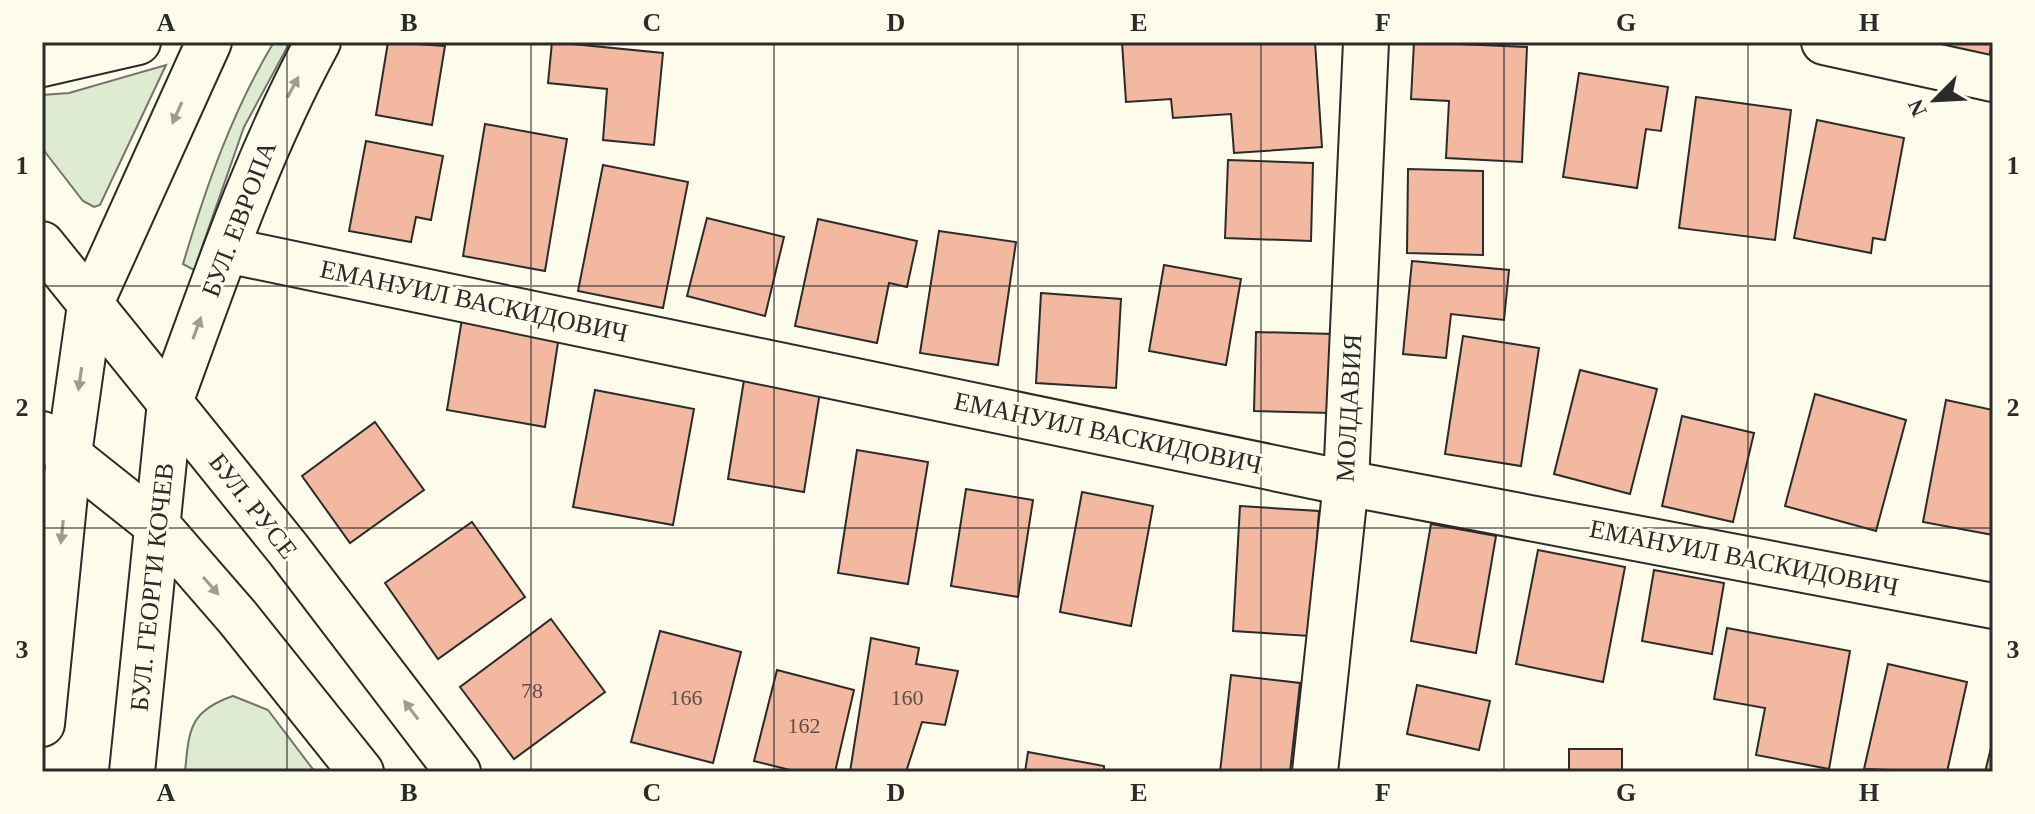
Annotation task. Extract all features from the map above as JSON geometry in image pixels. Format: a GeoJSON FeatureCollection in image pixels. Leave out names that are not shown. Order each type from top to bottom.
{"type":"FeatureCollection","features":[{"type":"Feature","properties":{"kind":"street"},"geometry":{"type":"LineString","coordinates":[[42,64],[138,42]]}},
{"type":"Feature","properties":{"kind":"street"},"geometry":{"type":"LineString","coordinates":[[42,724],[56,444],[90,305],[209,42]]}},
{"type":"Feature","properties":{"kind":"street","name":"БУЛ. ЕВРОПА"},"geometry":{"type":"LineString","coordinates":[[170,402],[283,106],[318,42]]}},
{"type":"Feature","properties":{"kind":"street","name":"МОЛДАВИЯ"},"geometry":{"type":"LineString","coordinates":[[1315,772],[1346,483],[1366,42]]}},
{"type":"Feature","properties":{"kind":"street"},"geometry":{"type":"LineString","coordinates":[[1824,42],[1993,79]]}},
{"type":"Feature","properties":{"kind":"street","name":"БУЛ. РУСЕ"},"geometry":{"type":"LineString","coordinates":[[42,244],[170,402],[458,772]]}},
{"type":"Feature","properties":{"kind":"street","name":"ЕМАНУИЛ ВАСКИДОВИЧ"},"geometry":{"type":"LineString","coordinates":[[226,250],[1346,483],[1993,606]]}},
{"type":"Feature","properties":{"kind":"street","name":"БУЛ. ГЕОРГИ КОЧЕВ"},"geometry":{"type":"LineString","coordinates":[[132,772],[170,402]]}},
{"type":"Feature","properties":{"kind":"street"},"geometry":{"type":"LineString","coordinates":[[56,444],[159,527],[238,618],[361,772]]}},
{"type":"Feature","properties":{"kind":"green space"},"geometry":{"type":"Polygon","coordinates":[[[274,42],[290,42],[244,127],[194,270],[183,264],[211,178],[245,95],[274,42]]]}},
{"type":"Feature","properties":{"kind":"green space"},"geometry":{"type":"Polygon","coordinates":[[[166,65],[100,205],[94,207],[83,201],[42,148],[42,95],[69,93],[166,65]]]}},
{"type":"Feature","properties":{"kind":"green space"},"geometry":{"type":"Polygon","coordinates":[[[233,696],[268,710],[315,772],[185,772],[194,724],[208,708],[233,696]]]}},
{"type":"Feature","properties":{"kind":"building"},"geometry":{"type":"Polygon","coordinates":[[[388,42],[445,46],[432,125],[376,115],[388,42]]]}},
{"type":"Feature","properties":{"kind":"building"},"geometry":{"type":"Polygon","coordinates":[[[552,42],[663,53],[654,145],[603,140],[607,89],[548,83],[552,42]]]}},
{"type":"Feature","properties":{"kind":"building"},"geometry":{"type":"Polygon","coordinates":[[[1122,42],[1315,42],[1322,147],[1234,153],[1231,114],[1173,118],[1171,99],[1126,102],[1122,42]]]}},
{"type":"Feature","properties":{"kind":"building"},"geometry":{"type":"Polygon","coordinates":[[[1414,42],[1527,47],[1522,162],[1446,158],[1449,101],[1411,99],[1414,42]]]}},
{"type":"Feature","properties":{"kind":"building"},"geometry":{"type":"Polygon","coordinates":[[[1898,42],[1992,42],[1989,58],[1898,42]]]}},
{"type":"Feature","properties":{"kind":"building"},"geometry":{"type":"Polygon","coordinates":[[[1579,73],[1668,87],[1661,131],[1646,129],[1637,188],[1563,177],[1579,73]]]}},
{"type":"Feature","properties":{"kind":"building"},"geometry":{"type":"Polygon","coordinates":[[[1696,97],[1791,110],[1775,240],[1679,228],[1696,97]]]}},
{"type":"Feature","properties":{"kind":"building"},"geometry":{"type":"Polygon","coordinates":[[[1817,120],[1904,138],[1885,240],[1873,238],[1871,253],[1794,238],[1817,120]]]}},
{"type":"Feature","properties":{"kind":"building"},"geometry":{"type":"Polygon","coordinates":[[[485,124],[567,139],[545,271],[463,256],[485,124]]]}},
{"type":"Feature","properties":{"kind":"building"},"geometry":{"type":"Polygon","coordinates":[[[366,141],[443,156],[431,220],[416,217],[411,242],[349,231],[366,141]]]}},
{"type":"Feature","properties":{"kind":"building"},"geometry":{"type":"Polygon","coordinates":[[[1228,160],[1313,163],[1311,241],[1225,238],[1228,160]]]}},
{"type":"Feature","properties":{"kind":"building"},"geometry":{"type":"Polygon","coordinates":[[[603,165],[688,182],[663,308],[578,291],[603,165]]]}},
{"type":"Feature","properties":{"kind":"building"},"geometry":{"type":"Polygon","coordinates":[[[1408,169],[1483,171],[1483,255],[1407,253],[1408,169]]]}},
{"type":"Feature","properties":{"kind":"building"},"geometry":{"type":"Polygon","coordinates":[[[707,218],[784,237],[765,316],[687,296],[707,218]]]}},
{"type":"Feature","properties":{"kind":"building"},"geometry":{"type":"Polygon","coordinates":[[[818,219],[917,241],[907,287],[889,283],[877,343],[795,326],[818,219]]]}},
{"type":"Feature","properties":{"kind":"building"},"geometry":{"type":"Polygon","coordinates":[[[939,231],[1016,242],[998,365],[920,353],[939,231]]]}},
{"type":"Feature","properties":{"kind":"building"},"geometry":{"type":"Polygon","coordinates":[[[1412,261],[1509,270],[1504,320],[1451,314],[1446,358],[1403,354],[1412,261]]]}},
{"type":"Feature","properties":{"kind":"building"},"geometry":{"type":"Polygon","coordinates":[[[1164,265],[1241,279],[1226,365],[1149,351],[1164,265]]]}},
{"type":"Feature","properties":{"kind":"building"},"geometry":{"type":"Polygon","coordinates":[[[1041,293],[1121,299],[1116,388],[1036,383],[1041,293]]]}},
{"type":"Feature","properties":{"kind":"building"},"geometry":{"type":"Polygon","coordinates":[[[462,319],[559,336],[545,427],[447,410],[462,319]]]}},
{"type":"Feature","properties":{"kind":"building"},"geometry":{"type":"Polygon","coordinates":[[[1256,332],[1334,334],[1332,413],[1254,411],[1256,332]]]}},
{"type":"Feature","properties":{"kind":"building"},"geometry":{"type":"Polygon","coordinates":[[[1463,336],[1539,348],[1521,466],[1445,454],[1463,336]]]}},
{"type":"Feature","properties":{"kind":"building"},"geometry":{"type":"Polygon","coordinates":[[[1580,370],[1657,389],[1630,494],[1554,474],[1580,370]]]}},
{"type":"Feature","properties":{"kind":"building"},"geometry":{"type":"Polygon","coordinates":[[[744,380],[820,392],[804,492],[728,479],[744,380]]]}},
{"type":"Feature","properties":{"kind":"building"},"geometry":{"type":"Polygon","coordinates":[[[595,390],[694,409],[673,525],[573,507],[595,390]]]}},
{"type":"Feature","properties":{"kind":"building"},"geometry":{"type":"Polygon","coordinates":[[[1815,394],[1906,420],[1876,531],[1785,506],[1815,394]]]}},
{"type":"Feature","properties":{"kind":"building"},"geometry":{"type":"Polygon","coordinates":[[[1946,400],[1993,410],[1993,535],[1923,522],[1946,400]]]}},
{"type":"Feature","properties":{"kind":"building"},"geometry":{"type":"Polygon","coordinates":[[[1682,416],[1754,433],[1733,522],[1662,506],[1682,416]]]}},
{"type":"Feature","properties":{"kind":"building"},"geometry":{"type":"Polygon","coordinates":[[[375,422],[424,490],[350,543],[302,476],[375,422]]]}},
{"type":"Feature","properties":{"kind":"building"},"geometry":{"type":"Polygon","coordinates":[[[857,450],[928,462],[908,584],[838,573],[857,450]]]}},
{"type":"Feature","properties":{"kind":"building"},"geometry":{"type":"Polygon","coordinates":[[[966,489],[1033,500],[1018,597],[951,586],[966,489]]]}},
{"type":"Feature","properties":{"kind":"building"},"geometry":{"type":"Polygon","coordinates":[[[1082,492],[1153,506],[1131,626],[1060,612],[1082,492]]]}},
{"type":"Feature","properties":{"kind":"building"},"geometry":{"type":"Polygon","coordinates":[[[1240,506],[1319,511],[1310,636],[1233,631],[1240,506]]]}},
{"type":"Feature","properties":{"kind":"building"},"geometry":{"type":"Polygon","coordinates":[[[472,522],[525,597],[438,659],[385,583],[472,522]]]}},
{"type":"Feature","properties":{"kind":"building"},"geometry":{"type":"Polygon","coordinates":[[[1431,524],[1496,536],[1476,653],[1411,641],[1431,524]]]}},
{"type":"Feature","properties":{"kind":"building"},"geometry":{"type":"Polygon","coordinates":[[[1538,550],[1625,567],[1603,682],[1516,664],[1538,550]]]}},
{"type":"Feature","properties":{"kind":"building"},"geometry":{"type":"Polygon","coordinates":[[[1654,570],[1724,583],[1712,654],[1642,641],[1654,570]]]}},
{"type":"Feature","properties":{"kind":"building"},"geometry":{"type":"Polygon","coordinates":[[[551,619],[605,692],[514,759],[460,687],[551,619]]]}},
{"type":"Feature","properties":{"kind":"building"},"geometry":{"type":"Polygon","coordinates":[[[1727,628],[1850,651],[1829,769],[1756,755],[1765,708],[1714,699],[1727,628]]]}},
{"type":"Feature","properties":{"kind":"building"},"geometry":{"type":"Polygon","coordinates":[[[660,631],[741,652],[713,763],[631,742],[660,631]]]}},
{"type":"Feature","properties":{"kind":"building"},"geometry":{"type":"Polygon","coordinates":[[[871,638],[919,648],[916,664],[958,671],[945,725],[922,722],[906,772],[850,772],[871,638]]]}},
{"type":"Feature","properties":{"kind":"building"},"geometry":{"type":"Polygon","coordinates":[[[1888,664],[1967,682],[1947,772],[1864,769],[1888,664]]]}},
{"type":"Feature","properties":{"kind":"building"},"geometry":{"type":"Polygon","coordinates":[[[777,670],[854,690],[835,772],[798,772],[754,761],[777,670]]]}},
{"type":"Feature","properties":{"kind":"building"},"geometry":{"type":"Polygon","coordinates":[[[1231,675],[1300,683],[1290,772],[1220,772],[1231,675]]]}},
{"type":"Feature","properties":{"kind":"building"},"geometry":{"type":"Polygon","coordinates":[[[1417,685],[1490,701],[1479,750],[1407,734],[1417,685]]]}},
{"type":"Feature","properties":{"kind":"building"},"geometry":{"type":"Polygon","coordinates":[[[1993,740],[1993,772],[1985,772],[1993,740]]]}},
{"type":"Feature","properties":{"kind":"building"},"geometry":{"type":"Polygon","coordinates":[[[1569,749],[1622,749],[1622,772],[1569,772],[1569,749]]]}},
{"type":"Feature","properties":{"kind":"building"},"geometry":{"type":"Polygon","coordinates":[[[1028,752],[1104,766],[1104,772],[1025,772],[1028,752]]]}}]}
